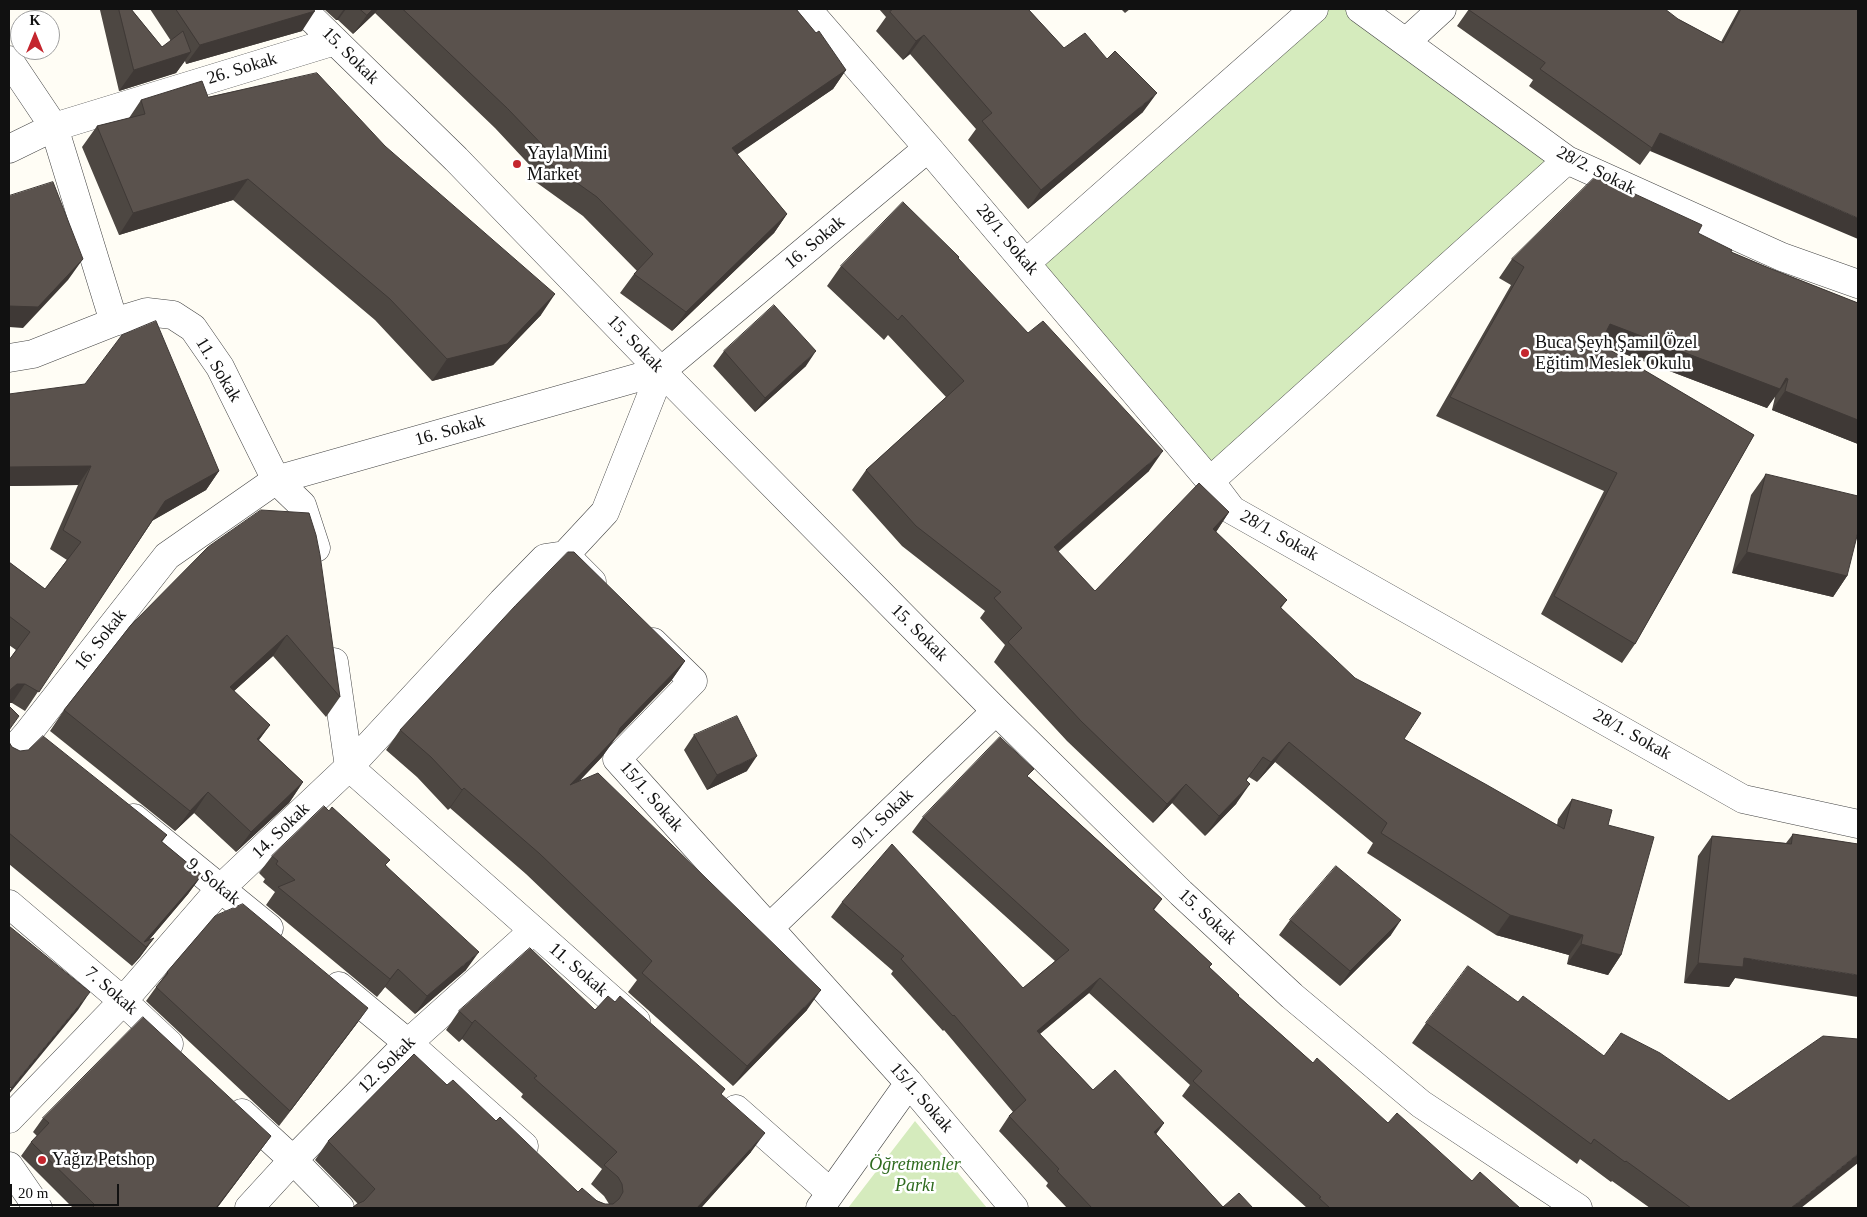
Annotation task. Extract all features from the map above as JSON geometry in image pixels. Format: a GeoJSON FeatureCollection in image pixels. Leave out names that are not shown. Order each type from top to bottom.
{"type":"FeatureCollection","features":[{"type":"Feature","properties":{"kind":"street","name":"15. Sokak"},"geometry":{"type":"LineString","coordinates":[[302,9],[456,159],[661,372],[996,711],[1181,892],[1292,996],[1421,1104],[1578,1208]]}},
{"type":"Feature","properties":{"kind":"street","name":"28/1. Sokak"},"geometry":{"type":"LineString","coordinates":[[807,9],[1026,263],[1210,480],[1232,510],[1744,799],[1858,824]]}},
{"type":"Feature","properties":{"kind":"street"},"geometry":{"type":"LineString","coordinates":[[1026,263],[1314,9]]}},
{"type":"Feature","properties":{"kind":"street","name":"28/2. Sokak"},"geometry":{"type":"LineString","coordinates":[[1360,9],[1566,160],[1782,257],[1858,284]]}},
{"type":"Feature","properties":{"kind":"street"},"geometry":{"type":"LineString","coordinates":[[1406,42],[1442,9]]}},
{"type":"Feature","properties":{"kind":"street","name":"26. Sokak"},"geometry":{"type":"LineString","coordinates":[[9,149],[54,127],[335,41]]}},
{"type":"Feature","properties":{"kind":"street"},"geometry":{"type":"LineString","coordinates":[[9,60],[54,127],[114,322]]}},
{"type":"Feature","properties":{"kind":"street","name":"16. Sokak"},"geometry":{"type":"LineString","coordinates":[[9,755],[18,725],[167,556],[276,480],[661,372],[928,148]]}},
{"type":"Feature","properties":{"kind":"street"},"geometry":{"type":"LineString","coordinates":[[1210,480],[1566,160]]}},
{"type":"Feature","properties":{"kind":"street","name":"11. Sokak"},"geometry":{"type":"LineString","coordinates":[[9,358],[33,354],[114,322],[147,312],[172,315],[192,328],[220,367],[276,480]]}},
{"type":"Feature","properties":{"kind":"street"},"geometry":{"type":"LineString","coordinates":[[608,597],[565,555],[605,512],[661,372]]}},
{"type":"Feature","properties":{"kind":"street"},"geometry":{"type":"LineString","coordinates":[[276,480],[302,505],[318,556],[321,575]]}},
{"type":"Feature","properties":{"kind":"street","name":"14. Sokak"},"geometry":{"type":"LineString","coordinates":[[9,1119],[123,1001],[221,888],[349,766],[502,602],[546,558],[565,555]]}},
{"type":"Feature","properties":{"kind":"street","name":"15/1. Sokak"},"geometry":{"type":"LineString","coordinates":[[636,625],[693,681],[616,759],[909,1083],[1014,1208]]}},
{"type":"Feature","properties":{"kind":"street"},"geometry":{"type":"LineString","coordinates":[[331,642],[349,766]]}},
{"type":"Feature","properties":{"kind":"street","name":"9/1. Sokak"},"geometry":{"type":"LineString","coordinates":[[769,928],[996,711]]}},
{"type":"Feature","properties":{"kind":"street"},"geometry":{"type":"LineString","coordinates":[[18,725],[50,751]]}},
{"type":"Feature","properties":{"kind":"street","name":"11. Sokak"},"geometry":{"type":"LineString","coordinates":[[349,766],[652,1035]]}},
{"type":"Feature","properties":{"kind":"street","name":"9. Sokak"},"geometry":{"type":"LineString","coordinates":[[116,804],[288,944]]}},
{"type":"Feature","properties":{"kind":"street","name":"7. Sokak"},"geometry":{"type":"LineString","coordinates":[[9,904],[123,1001],[187,1061]]}},
{"type":"Feature","properties":{"kind":"street","name":"12. Sokak"},"geometry":{"type":"LineString","coordinates":[[249,1208],[293,1160],[408,1043],[533,931]]}},
{"type":"Feature","properties":{"kind":"street"},"geometry":{"type":"LineString","coordinates":[[318,969],[408,1043],[542,1162]]}},
{"type":"Feature","properties":{"kind":"street"},"geometry":{"type":"LineString","coordinates":[[719,1094],[825,1200],[909,1083]]}},
{"type":"Feature","properties":{"kind":"street"},"geometry":{"type":"LineString","coordinates":[[222,1094],[293,1160],[340,1208]]}},
{"type":"Feature","properties":{"kind":"street"},"geometry":{"type":"LineString","coordinates":[[9,1166],[38,1208]]}},
{"type":"Feature","properties":{"kind":"green space"},"geometry":{"type":"Polygon","coordinates":[[[1314,9],[1360,9],[1567,160],[1210,481],[1026,263],[1314,9]]]}},
{"type":"Feature","properties":{"kind":"green space","name":"Öğretmenler Parkı"},"geometry":{"type":"Polygon","coordinates":[[[915,1121],[987,1208],[848,1208],[915,1121]]]}},
{"type":"Feature","properties":{"kind":"building"},"geometry":{"type":"Polygon","coordinates":[[[119,9],[131,9],[162,47],[183,31],[191,52],[134,70],[119,9]]]}},
{"type":"Feature","properties":{"kind":"building"},"geometry":{"type":"Polygon","coordinates":[[[176,9],[312,9],[315,11],[200,45],[176,9]]]}},
{"type":"Feature","properties":{"kind":"building"},"geometry":{"type":"Polygon","coordinates":[[[360,9],[373,9],[367,15],[360,9]]]}},
{"type":"Feature","properties":{"kind":"building"},"geometry":{"type":"Polygon","coordinates":[[[403,9],[796,9],[816,33],[819,31],[846,70],[732,148],[787,214],[686,312],[634,274],[653,254],[597,197],[546,161],[552,155],[508,109],[403,9]]]}},
{"type":"Feature","properties":{"kind":"building"},"geometry":{"type":"Polygon","coordinates":[[[893,9],[1028,9],[1064,48],[1085,33],[1107,59],[1115,51],[1157,93],[1041,190],[982,121],[992,113],[924,35],[916,41],[890,12],[893,9]]]}},
{"type":"Feature","properties":{"kind":"building"},"geometry":{"type":"Polygon","coordinates":[[[1468,9],[1665,9],[1678,19],[1723,43],[1741,9],[1858,9],[1858,218],[1660,133],[1652,148],[1540,69],[1545,63],[1468,9]]]}},
{"type":"Feature","properties":{"kind":"building"},"geometry":{"type":"Polygon","coordinates":[[[317,73],[385,146],[555,294],[507,344],[447,359],[390,299],[248,179],[133,213],[97,126],[145,114],[141,100],[202,81],[208,97],[317,73]]]}},
{"type":"Feature","properties":{"kind":"building"},"geometry":{"type":"Polygon","coordinates":[[[1596,176],[1702,225],[1698,233],[1732,250],[1731,252],[1858,303],[1858,420],[1785,391],[1788,379],[1786,378],[1780,389],[1610,324],[1600,344],[1754,435],[1635,644],[1554,596],[1617,473],[1450,397],[1524,267],[1512,259],[1596,176]]]}},
{"type":"Feature","properties":{"kind":"building"},"geometry":{"type":"Polygon","coordinates":[[[53,182],[83,259],[38,307],[9,306],[9,196],[53,182]]]}},
{"type":"Feature","properties":{"kind":"building"},"geometry":{"type":"Polygon","coordinates":[[[903,202],[959,257],[1028,333],[1043,321],[1163,451],[1054,547],[1095,591],[1199,483],[1229,512],[1213,529],[1287,600],[1280,607],[1355,678],[1421,713],[1404,739],[1564,829],[1572,799],[1612,810],[1608,825],[1654,837],[1621,955],[1581,944],[1583,935],[1510,915],[1381,833],[1387,823],[1289,742],[1271,762],[1263,757],[1246,780],[1250,784],[1219,816],[1186,784],[1167,804],[1081,721],[1008,642],[1022,628],[994,598],[1001,592],[916,526],[866,470],[964,381],[902,315],[898,320],[841,266],[903,202]]]}},
{"type":"Feature","properties":{"kind":"building"},"geometry":{"type":"Polygon","coordinates":[[[774,305],[816,351],[765,398],[724,351],[774,305]]]}},
{"type":"Feature","properties":{"kind":"building"},"geometry":{"type":"Polygon","coordinates":[[[156,321],[219,471],[165,501],[39,692],[25,684],[17,684],[9,693],[9,660],[30,632],[9,616],[9,562],[45,589],[81,542],[63,530],[91,466],[9,467],[9,394],[85,384],[122,335],[156,321]]]}},
{"type":"Feature","properties":{"kind":"building"},"geometry":{"type":"Polygon","coordinates":[[[1766,474],[1858,496],[1858,532],[1847,576],[1747,552],[1766,474]]]}},
{"type":"Feature","properties":{"kind":"building"},"geometry":{"type":"Polygon","coordinates":[[[261,510],[309,513],[320,555],[340,697],[287,635],[230,687],[270,725],[257,739],[303,782],[251,832],[208,792],[190,811],[64,710],[131,625],[208,547],[261,510]]]}},
{"type":"Feature","properties":{"kind":"building"},"geometry":{"type":"Polygon","coordinates":[[[568,552],[574,552],[685,661],[620,728],[616,737],[570,785],[598,773],[821,990],[747,1066],[642,973],[652,961],[540,854],[464,788],[462,790],[431,757],[400,730],[568,552]]]}},
{"type":"Feature","properties":{"kind":"building"},"geometry":{"type":"Polygon","coordinates":[[[9,706],[19,716],[9,730],[9,706]]]}},
{"type":"Feature","properties":{"kind":"building"},"geometry":{"type":"Polygon","coordinates":[[[737,716],[757,756],[717,775],[694,735],[737,716]]]}},
{"type":"Feature","properties":{"kind":"building"},"geometry":{"type":"Polygon","coordinates":[[[43,736],[167,835],[161,841],[202,875],[144,942],[154,938],[146,947],[9,833],[9,742],[12,747],[20,751],[28,750],[43,736]]]}},
{"type":"Feature","properties":{"kind":"building"},"geometry":{"type":"Polygon","coordinates":[[[1000,737],[1034,769],[1027,776],[1162,899],[1153,909],[1212,964],[1209,967],[1238,996],[1313,1063],[1317,1058],[1388,1123],[1397,1113],[1472,1181],[1480,1172],[1520,1208],[1330,1208],[1319,1198],[1321,1197],[1193,1081],[1202,1071],[1100,978],[1037,1031],[1093,1090],[1115,1070],[1164,1123],[1154,1132],[1223,1207],[1239,1193],[1253,1208],[1092,1208],[1057,1171],[1059,1169],[1009,1116],[1026,1100],[954,1015],[901,959],[904,956],[842,902],[892,844],[1023,988],[1069,950],[923,817],[1000,737]]]}},
{"type":"Feature","properties":{"kind":"building"},"geometry":{"type":"Polygon","coordinates":[[[324,806],[329,811],[332,807],[390,860],[385,865],[479,952],[427,996],[398,969],[390,979],[278,887],[295,880],[276,864],[278,861],[272,856],[324,806]]]}},
{"type":"Feature","properties":{"kind":"building"},"geometry":{"type":"Polygon","coordinates":[[[1793,834],[1858,844],[1858,975],[1744,958],[1743,967],[1698,963],[1712,836],[1791,844],[1793,834]]]}},
{"type":"Feature","properties":{"kind":"building"},"geometry":{"type":"Polygon","coordinates":[[[1336,866],[1401,920],[1350,971],[1290,920],[1336,866]]]}},
{"type":"Feature","properties":{"kind":"building"},"geometry":{"type":"Polygon","coordinates":[[[243,904],[368,1008],[290,1111],[156,987],[215,916],[243,904]]]}},
{"type":"Feature","properties":{"kind":"building"},"geometry":{"type":"Polygon","coordinates":[[[9,926],[90,992],[11,1088],[9,1086],[9,926]]]}},
{"type":"Feature","properties":{"kind":"building"},"geometry":{"type":"Polygon","coordinates":[[[530,948],[595,1010],[608,996],[615,1002],[620,996],[725,1089],[721,1094],[765,1133],[697,1208],[352,1208],[364,1201],[375,1189],[328,1141],[414,1054],[447,1085],[453,1080],[496,1121],[500,1117],[578,1192],[582,1188],[597,1201],[605,1204],[613,1204],[619,1199],[623,1192],[622,1184],[618,1177],[604,1165],[617,1152],[534,1078],[537,1076],[475,1020],[472,1023],[459,1011],[530,948]]]}},
{"type":"Feature","properties":{"kind":"building"},"geometry":{"type":"Polygon","coordinates":[[[1468,966],[1518,1002],[1523,996],[1604,1056],[1621,1033],[1660,1053],[1729,1101],[1823,1036],[1858,1039],[1858,1154],[1791,1208],[1691,1208],[1594,1139],[1591,1144],[1426,1023],[1468,966]]]}},
{"type":"Feature","properties":{"kind":"building"},"geometry":{"type":"Polygon","coordinates":[[[143,1017],[271,1136],[216,1208],[92,1208],[95,1205],[31,1142],[49,1123],[43,1118],[143,1017]]]}},
{"type":"Feature","properties":{"kind":"place","name":"Yayla Mini Market"},"geometry":{"type":"Point","coordinates":[517,164]}},
{"type":"Feature","properties":{"kind":"place","name":"Buca Şeyh Şamil Özel Eğitim Meslek Okulu"},"geometry":{"type":"Point","coordinates":[1525,353]}},
{"type":"Feature","properties":{"kind":"place","name":"Yağız Petshop"},"geometry":{"type":"Point","coordinates":[42,1160]}}]}
